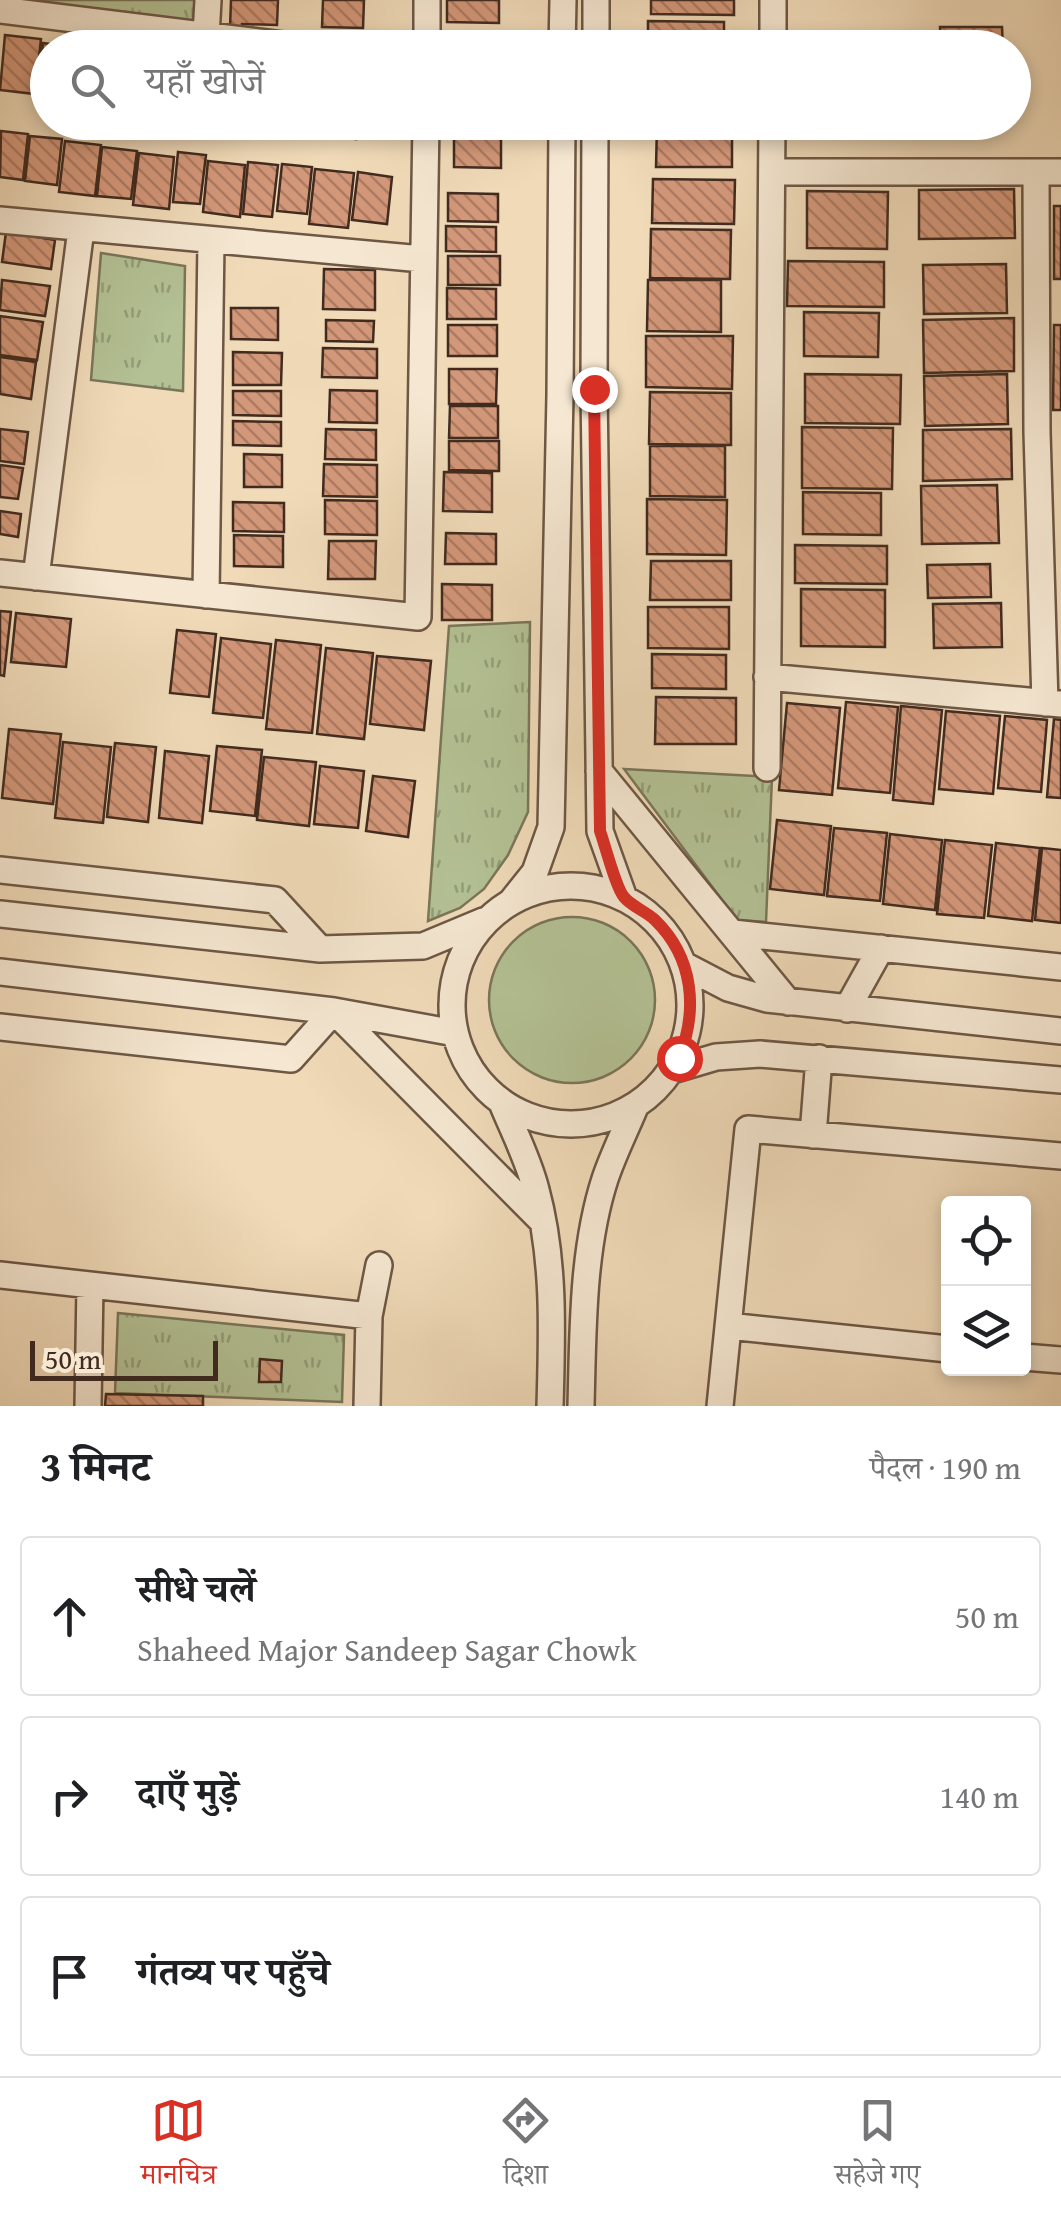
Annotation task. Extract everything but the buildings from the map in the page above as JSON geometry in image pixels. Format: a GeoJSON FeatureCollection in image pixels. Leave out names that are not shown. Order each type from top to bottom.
{"type":"FeatureCollection","features":[{"type":"Feature","properties":{"kind":"street"},"geometry":{"type":"LineString","coordinates":[[206,30],[208,0]]}},
{"type":"Feature","properties":{"kind":"street"},"geometry":{"type":"LineString","coordinates":[[427,0],[427,30]]}},
{"type":"Feature","properties":{"kind":"street"},"geometry":{"type":"LineString","coordinates":[[562,30],[563,0]]}},
{"type":"Feature","properties":{"kind":"street"},"geometry":{"type":"LineString","coordinates":[[596,0],[596,30]]}},
{"type":"Feature","properties":{"kind":"street"},"geometry":{"type":"LineString","coordinates":[[773,0],[773,30]]}},
{"type":"Feature","properties":{"kind":"street"},"geometry":{"type":"LineString","coordinates":[[0,10],[158,30]]}},
{"type":"Feature","properties":{"kind":"street"},"geometry":{"type":"LineString","coordinates":[[0,573],[418,617],[425,140]]}},
{"type":"Feature","properties":{"kind":"street"},"geometry":{"type":"LineString","coordinates":[[510,902],[535,872],[551,828],[562,140]]}},
{"type":"Feature","properties":{"kind":"street"},"geometry":{"type":"LineString","coordinates":[[596,140],[594,389],[600,831],[624,898]]}},
{"type":"Feature","properties":{"kind":"street"},"geometry":{"type":"LineString","coordinates":[[767,768],[772,140]]}},
{"type":"Feature","properties":{"kind":"street"},"geometry":{"type":"LineString","coordinates":[[767,677],[1053,704],[1048,172],[772,172]]}},
{"type":"Feature","properties":{"kind":"street"},"geometry":{"type":"LineString","coordinates":[[0,220],[422,258]]}},
{"type":"Feature","properties":{"kind":"street"},"geometry":{"type":"LineString","coordinates":[[36,577],[80,229]]}},
{"type":"Feature","properties":{"kind":"street"},"geometry":{"type":"LineString","coordinates":[[206,595],[211,241]]}},
{"type":"Feature","properties":{"kind":"street"},"geometry":{"type":"LineString","coordinates":[[599,770],[788,1002]]}},
{"type":"Feature","properties":{"kind":"street"},"geometry":{"type":"LineString","coordinates":[[0,870],[274,900],[320,949]]}},
{"type":"Feature","properties":{"kind":"street"},"geometry":{"type":"LineString","coordinates":[[0,914],[320,949],[423,946],[484,920],[510,902],[538,890],[566,886],[596,888],[624,898],[662,928],[684,965],[689,983],[687,1038],[672,1070],[653,1094],[603,1121],[568,1125],[534,1119],[502,1104],[482,1086],[466,1064],[455,1034],[451,1006],[456,972],[484,920]]}},
{"type":"Feature","properties":{"kind":"street"},"geometry":{"type":"LineString","coordinates":[[733,934],[1061,967]]}},
{"type":"Feature","properties":{"kind":"street"},"geometry":{"type":"LineString","coordinates":[[846,1009],[881,948]]}},
{"type":"Feature","properties":{"kind":"street"},"geometry":{"type":"LineString","coordinates":[[684,965],[728,988],[767,999],[1061,1031]]}},
{"type":"Feature","properties":{"kind":"street"},"geometry":{"type":"LineString","coordinates":[[0,972],[334,1011],[455,1034]]}},
{"type":"Feature","properties":{"kind":"street"},"geometry":{"type":"LineString","coordinates":[[0,1027],[291,1060],[334,1011]]}},
{"type":"Feature","properties":{"kind":"street"},"geometry":{"type":"LineString","coordinates":[[334,1011],[544,1222]]}},
{"type":"Feature","properties":{"kind":"street"},"geometry":{"type":"LineString","coordinates":[[672,1070],[716,1057],[760,1054],[1061,1080]]}},
{"type":"Feature","properties":{"kind":"street"},"geometry":{"type":"LineString","coordinates":[[812,1135],[819,1058]]}},
{"type":"Feature","properties":{"kind":"street"},"geometry":{"type":"LineString","coordinates":[[502,1104],[535,1185],[544,1222],[552,1320],[550,1406]]}},
{"type":"Feature","properties":{"kind":"street"},"geometry":{"type":"LineString","coordinates":[[581,1406],[593,1236],[604,1181],[635,1107]]}},
{"type":"Feature","properties":{"kind":"street"},"geometry":{"type":"LineString","coordinates":[[720,1406],[748,1130],[1061,1156]]}},
{"type":"Feature","properties":{"kind":"street"},"geometry":{"type":"LineString","coordinates":[[368,1406],[368,1316],[380,1264]]}},
{"type":"Feature","properties":{"kind":"street"},"geometry":{"type":"LineString","coordinates":[[0,1275],[368,1316]]}},
{"type":"Feature","properties":{"kind":"street"},"geometry":{"type":"LineString","coordinates":[[88,1406],[90,1285]]}},
{"type":"Feature","properties":{"kind":"street"},"geometry":{"type":"LineString","coordinates":[[728,1326],[941,1348]]}},
{"type":"Feature","properties":{"kind":"street"},"geometry":{"type":"LineString","coordinates":[[1031,1357],[1061,1360]]}},
{"type":"Feature","properties":{"kind":"green space"},"geometry":{"type":"Polygon","coordinates":[[[0,0],[198,0],[197,24],[0,0]]]}},
{"type":"Feature","properties":{"kind":"green space"},"geometry":{"type":"Polygon","coordinates":[[[101,253],[185,266],[183,391],[91,380],[101,253]]]}},
{"type":"Feature","properties":{"kind":"green space"},"geometry":{"type":"Polygon","coordinates":[[[530,622],[528,812],[508,855],[484,889],[460,908],[428,921],[449,626],[530,622]]]}},
{"type":"Feature","properties":{"kind":"green space"},"geometry":{"type":"Polygon","coordinates":[[[624,769],[772,777],[766,922],[737,920],[624,769]]]}},
{"type":"Feature","properties":{"kind":"green space"},"geometry":{"type":"Polygon","coordinates":[[[572,917],[604,924],[630,942],[648,968],[655,1000],[648,1032],[630,1058],[604,1076],[572,1083],[540,1076],[514,1058],[496,1032],[489,1000],[496,968],[514,942],[540,924],[572,917]]]}},
{"type":"Feature","properties":{"kind":"green space"},"geometry":{"type":"Polygon","coordinates":[[[118,1313],[344,1335],[342,1402],[115,1393],[118,1313]]]}},
{"type":"Feature","properties":{"kind":"route"},"geometry":{"type":"LineString","coordinates":[[594,389],[600,831],[624,898],[662,928],[684,965],[691,1001],[690,1020],[679,1058]]}}]}
